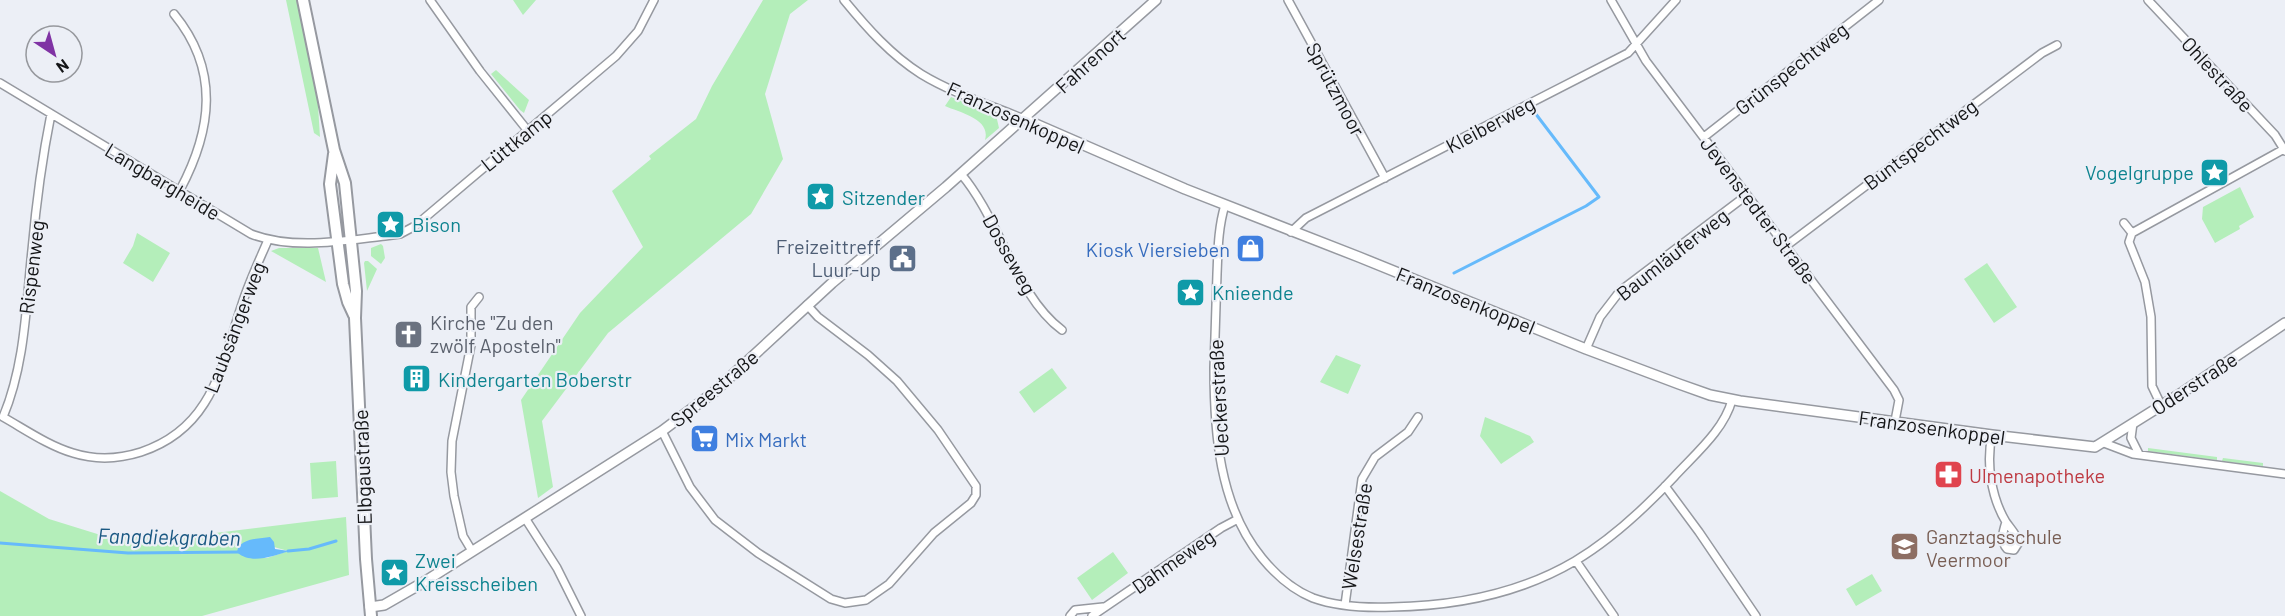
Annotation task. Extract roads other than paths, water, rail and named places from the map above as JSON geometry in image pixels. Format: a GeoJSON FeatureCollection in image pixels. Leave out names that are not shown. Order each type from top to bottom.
{"type":"FeatureCollection","features":[{"type":"Feature","properties":{"kind":"main road","name":"Elbgaustraße"},"geometry":{"type":"LineString","coordinates":[[303,0],[334,150],[345,183],[356,291],[355,318],[370,611]]}},
{"type":"Feature","properties":{"kind":"main road","name":"Elbgaustraße"},"geometry":{"type":"LineString","coordinates":[[334,150],[330,184],[345,292],[355,318]]}},
{"type":"Feature","properties":{"kind":"street"},"geometry":{"type":"LineString","coordinates":[[430,0],[480,71],[528,131]]}},
{"type":"Feature","properties":{"kind":"street","name":"Lüttkamp"},"geometry":{"type":"LineString","coordinates":[[338,241],[386,236],[410,230],[628,44],[646,18],[654,0]]}},
{"type":"Feature","properties":{"kind":"street","name":"Franzosenkoppel"},"geometry":{"type":"LineString","coordinates":[[844,0],[886,47],[918,72],[950,88],[1164,181],[1679,384],[1732,400],[2090,447],[2104,443],[2122,451],[2139,454],[2285,474]]}},
{"type":"Feature","properties":{"kind":"street","name":"Fahrenort"},"geometry":{"type":"LineString","coordinates":[[1023,119],[1156,0]]}},
{"type":"Feature","properties":{"kind":"street","name":"Sprützmoor"},"geometry":{"type":"LineString","coordinates":[[1288,0],[1385,178]]}},
{"type":"Feature","properties":{"kind":"street","name":"Jevenstedter Straße"},"geometry":{"type":"LineString","coordinates":[[1611,0],[1646,61],[1894,390],[1899,400],[1895,422]]}},
{"type":"Feature","properties":{"kind":"street","name":"Kleiberweg"},"geometry":{"type":"LineString","coordinates":[[1291,232],[1306,218],[1628,53],[1676,0]]}},
{"type":"Feature","properties":{"kind":"street","name":"Grünspechtweg"},"geometry":{"type":"LineString","coordinates":[[1704,137],[1879,0]]}},
{"type":"Feature","properties":{"kind":"street","name":"Ohlestraße"},"geometry":{"type":"LineString","coordinates":[[2148,0],[2267,127],[2284,150]]}},
{"type":"Feature","properties":{"kind":"street"},"geometry":{"type":"LineString","coordinates":[[174,14],[184,26],[195,47],[205,77],[207,98],[201,142],[194,164],[180,190]]}},
{"type":"Feature","properties":{"kind":"street","name":"Buntspechtweg"},"geometry":{"type":"LineString","coordinates":[[1786,246],[2042,53],[2057,45]]}},
{"type":"Feature","properties":{"kind":"street","name":"Langbargheide"},"geometry":{"type":"LineString","coordinates":[[0,83],[251,234],[268,240],[292,243],[338,241]]}},
{"type":"Feature","properties":{"kind":"street","name":"Rispenweg"},"geometry":{"type":"LineString","coordinates":[[3,417],[17,378],[42,161],[51,114]]}},
{"type":"Feature","properties":{"kind":"street","name":"Spreestraße"},"geometry":{"type":"LineString","coordinates":[[370,611],[393,600],[662,431],[714,392],[807,305],[1023,119]]}},
{"type":"Feature","properties":{"kind":"street"},"geometry":{"type":"LineString","coordinates":[[2161,405],[2152,386],[2151,317],[2142,271],[2129,242],[2132,233],[2284,150]]}},
{"type":"Feature","properties":{"kind":"street","name":"Dosseweg"},"geometry":{"type":"LineString","coordinates":[[961,174],[975,193],[1038,304],[1052,323],[1062,330]]}},
{"type":"Feature","properties":{"kind":"street","name":"Baumläuferweg"},"geometry":{"type":"LineString","coordinates":[[1586,349],[1600,317],[1620,291],[1747,195]]}},
{"type":"Feature","properties":{"kind":"street","name":"Ueckerstraße"},"geometry":{"type":"LineString","coordinates":[[1225,205],[1218,247],[1215,406],[1220,461],[1238,519],[1262,558],[1284,580],[1314,598],[1345,605],[1373,607],[1414,606],[1472,600],[1528,583],[1576,561],[1618,531],[1665,486],[1722,423],[1732,400]]}},
{"type":"Feature","properties":{"kind":"street"},"geometry":{"type":"LineString","coordinates":[[2124,223],[2132,233]]}},
{"type":"Feature","properties":{"kind":"street","name":"Laubsängerweg"},"geometry":{"type":"LineString","coordinates":[[3,417],[50,443],[82,456],[118,458],[150,448],[170,438],[195,415],[217,382],[246,293],[268,240]]}},
{"type":"Feature","properties":{"kind":"street"},"geometry":{"type":"LineString","coordinates":[[472,551],[463,536],[451,472],[452,441],[470,355],[471,307],[479,297]]}},
{"type":"Feature","properties":{"kind":"street"},"geometry":{"type":"LineString","coordinates":[[662,431],[698,500],[715,520],[734,536],[838,602],[859,602],[881,591],[934,533],[971,503],[976,495],[976,486],[938,430],[897,381],[868,355],[818,317],[807,305]]}},
{"type":"Feature","properties":{"kind":"street","name":"Oderstraße"},"geometry":{"type":"LineString","coordinates":[[2104,443],[2285,323]]}},
{"type":"Feature","properties":{"kind":"street","name":"Welsestraße"},"geometry":{"type":"LineString","coordinates":[[1345,605],[1362,479],[1375,457],[1408,432],[1418,417]]}},
{"type":"Feature","properties":{"kind":"street"},"geometry":{"type":"LineString","coordinates":[[2133,423],[2131,438],[2139,454]]}},
{"type":"Feature","properties":{"kind":"street"},"geometry":{"type":"LineString","coordinates":[[1992,435],[1989,450],[1990,468],[1997,501],[2006,522]]}},
{"type":"Feature","properties":{"kind":"street"},"geometry":{"type":"LineString","coordinates":[[1665,486],[1756,616]]}},
{"type":"Feature","properties":{"kind":"street"},"geometry":{"type":"LineString","coordinates":[[525,518],[561,576],[581,616]]}},
{"type":"Feature","properties":{"kind":"street","name":"Dahmeweg"},"geometry":{"type":"LineString","coordinates":[[1092,616],[1221,528],[1238,519]]}},
{"type":"Feature","properties":{"kind":"street"},"geometry":{"type":"LineString","coordinates":[[1576,561],[1614,616]]}},
{"type":"Feature","properties":{"kind":"street","name":"Dahmeweg"},"geometry":{"type":"LineString","coordinates":[[1070,616],[1075,610],[1109,605]]}},
{"type":"Feature","properties":{"kind":"water"},"geometry":{"type":"Polygon","coordinates":[[[270,537],[275,549],[289,551],[255,559],[242,556],[237,552],[238,547],[245,542],[270,537]]]}},
{"type":"Feature","properties":{"kind":"waterway"},"geometry":{"type":"LineString","coordinates":[[1454,273],[1586,206],[1599,197],[1529,105]]}},
{"type":"Feature","properties":{"kind":"waterway","name":"Fangdiekgraben"},"geometry":{"type":"LineString","coordinates":[[288,551],[309,549],[336,541]]}},
{"type":"Feature","properties":{"kind":"waterway","name":"Fangdiekgraben"},"geometry":{"type":"LineString","coordinates":[[0,543],[128,553],[240,552]]}},
{"type":"Feature","properties":{"kind":"place","name":"Vogelgruppe"},"geometry":{"type":"Point","coordinates":[2215,172]}},
{"type":"Feature","properties":{"kind":"place","name":"Sitzender"},"geometry":{"type":"Point","coordinates":[821,197]}},
{"type":"Feature","properties":{"kind":"place","name":"Bison"},"geometry":{"type":"Point","coordinates":[391,224]}},
{"type":"Feature","properties":{"kind":"place","name":"Kiosk Viersieben"},"geometry":{"type":"Point","coordinates":[1251,249]}},
{"type":"Feature","properties":{"kind":"place","name":"Freizeittreff Luur-up"},"geometry":{"type":"Point","coordinates":[902,258]}},
{"type":"Feature","properties":{"kind":"place","name":"Knieende"},"geometry":{"type":"Point","coordinates":[1191,292]}},
{"type":"Feature","properties":{"kind":"place","name":"Kirche \"Zu den zwölf Aposteln\""},"geometry":{"type":"Point","coordinates":[409,334]}},
{"type":"Feature","properties":{"kind":"place","name":"Kindergarten Boberstr"},"geometry":{"type":"Point","coordinates":[417,379]}},
{"type":"Feature","properties":{"kind":"place","name":"Mix Markt"},"geometry":{"type":"Point","coordinates":[704,439]}},
{"type":"Feature","properties":{"kind":"place","name":"Ulmenapotheke"},"geometry":{"type":"Point","coordinates":[1948,475]}},
{"type":"Feature","properties":{"kind":"place","name":"Ganztagsschule Veermoor"},"geometry":{"type":"Point","coordinates":[1905,547]}},
{"type":"Feature","properties":{"kind":"place","name":"Zwei Kreisscheiben"},"geometry":{"type":"Point","coordinates":[394,572]}}]}
